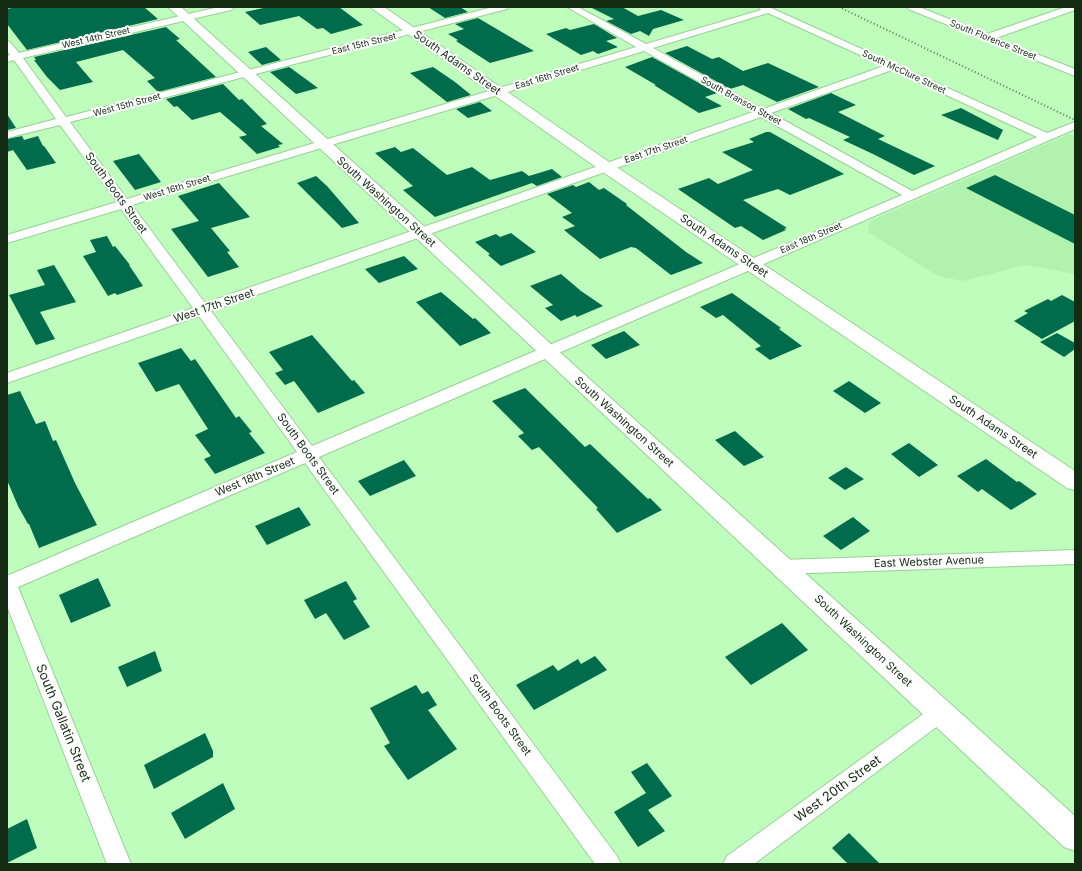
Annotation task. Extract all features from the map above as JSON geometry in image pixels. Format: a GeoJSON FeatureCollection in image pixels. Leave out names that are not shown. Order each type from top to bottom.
{"type":"FeatureCollection","features":[{"type":"Feature","properties":{"kind":"main road","name":"South Adams Street"},"geometry":{"type":"LineString","coordinates":[[376,7],[606,167],[1075,482]]}},
{"type":"Feature","properties":{"kind":"main road","name":"South Washington Street"},"geometry":{"type":"LineString","coordinates":[[180,12],[1075,836]]}},
{"type":"Feature","properties":{"kind":"street","name":"West 14th Street"},"geometry":{"type":"LineString","coordinates":[[10,53],[180,12],[231,7]]}},
{"type":"Feature","properties":{"kind":"street","name":"East 15th Street"},"geometry":{"type":"LineString","coordinates":[[247,74],[504,7]]}},
{"type":"Feature","properties":{"kind":"street","name":"South Branson Street"},"geometry":{"type":"LineString","coordinates":[[571,7],[911,195]]}},
{"type":"Feature","properties":{"kind":"street","name":"South Florence Street"},"geometry":{"type":"LineString","coordinates":[[911,7],[1075,73]]}},
{"type":"Feature","properties":{"kind":"street"},"geometry":{"type":"LineString","coordinates":[[986,38],[1072,8]]}},
{"type":"Feature","properties":{"kind":"street","name":"East 16th Street"},"geometry":{"type":"LineString","coordinates":[[324,144],[645,48],[766,9]]}},
{"type":"Feature","properties":{"kind":"street","name":"South McClure Street"},"geometry":{"type":"LineString","coordinates":[[766,9],[1046,137]]}},
{"type":"Feature","properties":{"kind":"street","name":"South Boots Street"},"geometry":{"type":"LineString","coordinates":[[10,53],[63,121],[609,864]]}},
{"type":"Feature","properties":{"kind":"street","name":"East 17th Street"},"geometry":{"type":"LineString","coordinates":[[420,232],[892,67]]}},
{"type":"Feature","properties":{"kind":"street","name":"West 15th Street"},"geometry":{"type":"LineString","coordinates":[[7,135],[247,74]]}},
{"type":"Feature","properties":{"kind":"street","name":"East 18th Street"},"geometry":{"type":"LineString","coordinates":[[547,351],[1075,125]]}},
{"type":"Feature","properties":{"kind":"street","name":"West 16th Street"},"geometry":{"type":"LineString","coordinates":[[7,239],[324,144]]}},
{"type":"Feature","properties":{"kind":"street","name":"West 17th Street"},"geometry":{"type":"LineString","coordinates":[[7,378],[420,232]]}},
{"type":"Feature","properties":{"kind":"street","name":"West 18th Street"},"geometry":{"type":"LineString","coordinates":[[7,583],[547,351]]}},
{"type":"Feature","properties":{"kind":"street","name":"East Webster Avenue"},"geometry":{"type":"LineString","coordinates":[[782,567],[1075,557]]}},
{"type":"Feature","properties":{"kind":"street","name":"South Gallatin Street"},"geometry":{"type":"LineString","coordinates":[[7,583],[119,864]]}},
{"type":"Feature","properties":{"kind":"street","name":"West 20th Street"},"geometry":{"type":"LineString","coordinates":[[735,864],[940,713]]}},
{"type":"Feature","properties":{"kind":"shaded area"},"geometry":{"type":"Polygon","coordinates":[[[1069,134],[1075,137],[1075,274],[1025,265],[963,281],[938,276],[868,232],[870,221],[1069,134]]]}},
{"type":"Feature","properties":{"kind":"building"},"geometry":{"type":"Polygon","coordinates":[[[16,7],[144,7],[158,19],[27,50],[7,24],[7,9],[16,7]]]}},
{"type":"Feature","properties":{"kind":"building"},"geometry":{"type":"Polygon","coordinates":[[[268,7],[339,7],[363,25],[331,34],[323,28],[317,29],[299,16],[260,25],[245,12],[268,7]]]}},
{"type":"Feature","properties":{"kind":"building"},"geometry":{"type":"Polygon","coordinates":[[[428,7],[460,7],[468,12],[445,18],[428,7]]]}},
{"type":"Feature","properties":{"kind":"building"},"geometry":{"type":"Polygon","coordinates":[[[590,7],[622,7],[638,16],[661,10],[684,20],[653,29],[649,36],[640,31],[631,34],[606,21],[614,19],[590,7]]]}},
{"type":"Feature","properties":{"kind":"building"},"geometry":{"type":"Polygon","coordinates":[[[478,18],[534,51],[490,63],[456,41],[458,40],[448,34],[464,29],[455,24],[478,18]]]}},
{"type":"Feature","properties":{"kind":"building"},"geometry":{"type":"Polygon","coordinates":[[[594,24],[617,38],[606,41],[618,47],[598,54],[593,51],[581,55],[546,34],[566,28],[570,30],[594,24]]]}},
{"type":"Feature","properties":{"kind":"building"},"geometry":{"type":"Polygon","coordinates":[[[166,27],[180,39],[176,40],[216,77],[158,92],[147,81],[155,78],[123,50],[76,62],[93,82],[60,90],[47,77],[34,60],[36,60],[34,57],[166,27]]]}},
{"type":"Feature","properties":{"kind":"building"},"geometry":{"type":"Polygon","coordinates":[[[687,46],[712,59],[719,57],[743,71],[768,63],[819,87],[777,102],[743,85],[730,89],[665,53],[687,46]]]}},
{"type":"Feature","properties":{"kind":"building"},"geometry":{"type":"Polygon","coordinates":[[[266,47],[281,60],[262,65],[248,52],[266,47]]]}},
{"type":"Feature","properties":{"kind":"building"},"geometry":{"type":"Polygon","coordinates":[[[652,57],[717,93],[705,97],[722,106],[699,113],[625,67],[652,57]]]}},
{"type":"Feature","properties":{"kind":"building"},"geometry":{"type":"Polygon","coordinates":[[[289,67],[318,88],[296,94],[270,72],[289,67]]]}},
{"type":"Feature","properties":{"kind":"building"},"geometry":{"type":"Polygon","coordinates":[[[433,67],[471,95],[447,102],[410,73],[433,67]]]}},
{"type":"Feature","properties":{"kind":"building"},"geometry":{"type":"Polygon","coordinates":[[[223,84],[239,100],[242,99],[267,124],[261,126],[283,144],[278,145],[280,147],[257,154],[239,137],[247,135],[220,112],[192,120],[177,106],[174,107],[166,99],[223,84]]]}},
{"type":"Feature","properties":{"kind":"building"},"geometry":{"type":"Polygon","coordinates":[[[831,93],[856,105],[838,112],[885,136],[878,139],[935,166],[914,175],[843,140],[850,137],[809,118],[806,119],[788,109],[831,93]]]}},
{"type":"Feature","properties":{"kind":"building"},"geometry":{"type":"Polygon","coordinates":[[[480,102],[492,111],[468,118],[456,109],[480,102]]]}},
{"type":"Feature","properties":{"kind":"building"},"geometry":{"type":"Polygon","coordinates":[[[961,108],[1003,130],[998,140],[941,115],[961,108]]]}},
{"type":"Feature","properties":{"kind":"building"},"geometry":{"type":"Polygon","coordinates":[[[7,114],[16,128],[7,130],[7,114]]]}},
{"type":"Feature","properties":{"kind":"building"},"geometry":{"type":"Polygon","coordinates":[[[766,132],[770,132],[844,174],[790,195],[778,189],[743,200],[787,228],[784,229],[786,230],[763,240],[741,226],[735,228],[678,189],[709,178],[718,184],[753,170],[722,152],[754,142],[749,139],[766,132]]]}},
{"type":"Feature","properties":{"kind":"building"},"geometry":{"type":"Polygon","coordinates":[[[22,136],[24,140],[38,136],[43,146],[56,163],[27,170],[13,150],[7,152],[7,139],[22,136]]]}},
{"type":"Feature","properties":{"kind":"building"},"geometry":{"type":"Polygon","coordinates":[[[395,147],[401,152],[413,148],[447,175],[472,167],[490,180],[522,171],[529,176],[552,169],[562,177],[537,186],[532,183],[435,217],[403,190],[413,186],[375,153],[395,147]]]}},
{"type":"Feature","properties":{"kind":"building"},"geometry":{"type":"Polygon","coordinates":[[[139,154],[161,182],[135,190],[113,161],[139,154]]]}},
{"type":"Feature","properties":{"kind":"building"},"geometry":{"type":"Polygon","coordinates":[[[995,175],[1075,215],[1075,244],[966,188],[995,175]]]}},
{"type":"Feature","properties":{"kind":"building"},"geometry":{"type":"Polygon","coordinates":[[[316,176],[327,186],[359,223],[342,228],[297,183],[316,176]]]}},
{"type":"Feature","properties":{"kind":"building"},"geometry":{"type":"Polygon","coordinates":[[[589,182],[599,190],[604,188],[627,204],[626,205],[686,252],[703,263],[671,275],[636,248],[631,247],[600,259],[564,230],[575,226],[562,217],[572,213],[547,194],[573,185],[576,187],[589,182]]]}},
{"type":"Feature","properties":{"kind":"building"},"geometry":{"type":"Polygon","coordinates":[[[219,183],[250,217],[211,228],[230,251],[227,252],[239,267],[208,277],[171,229],[199,221],[178,196],[219,183]]]}},
{"type":"Feature","properties":{"kind":"building"},"geometry":{"type":"Polygon","coordinates":[[[511,233],[536,252],[501,266],[488,255],[490,254],[475,242],[496,234],[500,237],[511,233]]]}},
{"type":"Feature","properties":{"kind":"building"},"geometry":{"type":"Polygon","coordinates":[[[107,236],[113,247],[115,246],[130,265],[143,286],[117,295],[115,293],[108,296],[83,256],[96,252],[90,240],[107,236]]]}},
{"type":"Feature","properties":{"kind":"building"},"geometry":{"type":"Polygon","coordinates":[[[404,256],[418,269],[379,283],[365,269],[404,256]]]}},
{"type":"Feature","properties":{"kind":"building"},"geometry":{"type":"Polygon","coordinates":[[[54,265],[76,302],[40,312],[55,339],[36,345],[9,295],[45,285],[37,270],[54,265]]]}},
{"type":"Feature","properties":{"kind":"building"},"geometry":{"type":"Polygon","coordinates":[[[561,274],[581,291],[603,306],[577,317],[575,315],[561,321],[545,308],[553,305],[530,286],[561,274]]]}},
{"type":"Feature","properties":{"kind":"building"},"geometry":{"type":"Polygon","coordinates":[[[441,292],[473,319],[475,318],[491,333],[460,346],[416,302],[441,292]]]}},
{"type":"Feature","properties":{"kind":"building"},"geometry":{"type":"Polygon","coordinates":[[[732,293],[781,328],[779,329],[802,346],[770,360],[755,349],[761,346],[723,315],[716,318],[700,307],[732,293]]]}},
{"type":"Feature","properties":{"kind":"building"},"geometry":{"type":"Polygon","coordinates":[[[1062,295],[1075,302],[1075,321],[1042,339],[1014,321],[1028,313],[1024,311],[1048,299],[1051,301],[1062,295]]]}},
{"type":"Feature","properties":{"kind":"building"},"geometry":{"type":"Polygon","coordinates":[[[624,331],[640,345],[606,359],[591,345],[624,331]]]}},
{"type":"Feature","properties":{"kind":"building"},"geometry":{"type":"Polygon","coordinates":[[[1057,333],[1075,343],[1075,349],[1064,357],[1040,342],[1057,333]]]}},
{"type":"Feature","properties":{"kind":"building"},"geometry":{"type":"Polygon","coordinates":[[[312,335],[352,381],[354,380],[365,393],[318,413],[294,381],[285,385],[275,373],[283,370],[269,352],[312,335]]]}},
{"type":"Feature","properties":{"kind":"building"},"geometry":{"type":"Polygon","coordinates":[[[181,348],[191,361],[195,359],[236,418],[239,416],[252,432],[249,433],[265,453],[215,474],[204,459],[211,456],[195,435],[208,429],[179,384],[156,392],[138,363],[181,348]]]}},
{"type":"Feature","properties":{"kind":"building"},"geometry":{"type":"Polygon","coordinates":[[[849,381],[881,403],[865,413],[833,391],[849,381]]]}},
{"type":"Feature","properties":{"kind":"building"},"geometry":{"type":"Polygon","coordinates":[[[525,388],[585,447],[590,444],[648,499],[650,498],[662,510],[617,533],[596,509],[598,508],[539,447],[532,450],[518,436],[524,433],[492,401],[525,388]]]}},
{"type":"Feature","properties":{"kind":"building"},"geometry":{"type":"Polygon","coordinates":[[[20,391],[36,424],[45,421],[53,441],[56,440],[75,483],[97,525],[39,548],[7,480],[7,395],[20,391]]]}},
{"type":"Feature","properties":{"kind":"building"},"geometry":{"type":"Polygon","coordinates":[[[735,431],[764,457],[744,466],[715,440],[735,431]]]}},
{"type":"Feature","properties":{"kind":"building"},"geometry":{"type":"Polygon","coordinates":[[[909,443],[938,465],[919,477],[891,454],[909,443]]]}},
{"type":"Feature","properties":{"kind":"building"},"geometry":{"type":"Polygon","coordinates":[[[986,459],[1017,482],[1019,481],[1037,494],[1011,510],[982,489],[978,492],[957,476],[986,459]]]}},
{"type":"Feature","properties":{"kind":"building"},"geometry":{"type":"Polygon","coordinates":[[[404,460],[416,476],[370,496],[358,481],[404,460]]]}},
{"type":"Feature","properties":{"kind":"building"},"geometry":{"type":"Polygon","coordinates":[[[846,467],[864,479],[845,490],[828,478],[846,467]]]}},
{"type":"Feature","properties":{"kind":"building"},"geometry":{"type":"Polygon","coordinates":[[[299,507],[311,525],[267,545],[255,526],[299,507]]]}},
{"type":"Feature","properties":{"kind":"building"},"geometry":{"type":"Polygon","coordinates":[[[853,517],[870,531],[841,550],[823,536],[853,517]]]}},
{"type":"Feature","properties":{"kind":"building"},"geometry":{"type":"Polygon","coordinates":[[[98,578],[111,606],[71,623],[59,595],[98,578]]]}},
{"type":"Feature","properties":{"kind":"building"},"geometry":{"type":"Polygon","coordinates":[[[346,581],[357,599],[353,601],[370,627],[344,640],[326,613],[315,619],[304,600],[346,581]]]}},
{"type":"Feature","properties":{"kind":"building"},"geometry":{"type":"Polygon","coordinates":[[[782,623],[808,650],[751,685],[725,657],[782,623]]]}},
{"type":"Feature","properties":{"kind":"building"},"geometry":{"type":"Polygon","coordinates":[[[155,651],[162,671],[127,687],[118,667],[155,651]]]}},
{"type":"Feature","properties":{"kind":"building"},"geometry":{"type":"Polygon","coordinates":[[[595,656],[607,670],[534,710],[516,685],[553,665],[558,671],[578,659],[581,664],[595,656]]]}},
{"type":"Feature","properties":{"kind":"building"},"geometry":{"type":"Polygon","coordinates":[[[416,685],[422,694],[428,691],[437,705],[428,710],[457,749],[408,780],[384,746],[390,743],[370,708],[416,685]]]}},
{"type":"Feature","properties":{"kind":"building"},"geometry":{"type":"Polygon","coordinates":[[[205,733],[213,751],[213,757],[154,789],[144,765],[205,733]]]}},
{"type":"Feature","properties":{"kind":"building"},"geometry":{"type":"Polygon","coordinates":[[[647,763],[672,796],[648,810],[665,831],[638,847],[614,812],[646,793],[631,772],[647,763]]]}},
{"type":"Feature","properties":{"kind":"building"},"geometry":{"type":"Polygon","coordinates":[[[223,783],[235,809],[185,839],[171,813],[223,783]]]}},
{"type":"Feature","properties":{"kind":"building"},"geometry":{"type":"Polygon","coordinates":[[[27,819],[37,848],[7,863],[7,829],[27,819]]]}},
{"type":"Feature","properties":{"kind":"building"},"geometry":{"type":"Polygon","coordinates":[[[849,833],[880,864],[848,864],[832,848],[849,833]]]}},
{"type":"Feature","properties":{"kind":"railway"},"geometry":{"type":"LineString","coordinates":[[839,7],[1075,120]]}}]}
